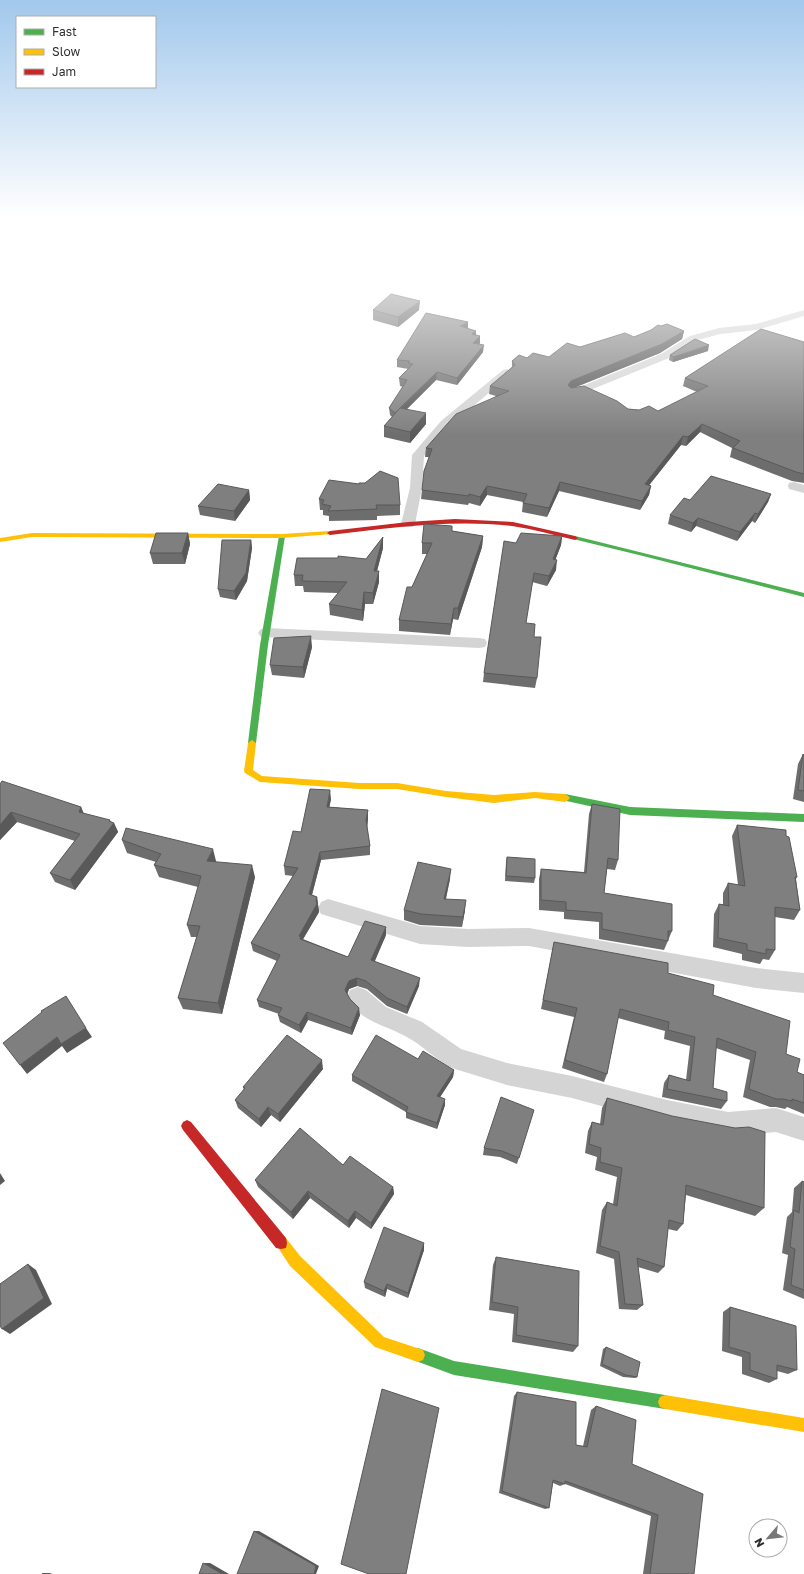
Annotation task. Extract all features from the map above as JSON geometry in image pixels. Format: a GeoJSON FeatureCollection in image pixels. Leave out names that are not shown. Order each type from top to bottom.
{"type":"FeatureCollection","features":[{"type":"Feature","properties":{"kind":"street"},"geometry":{"type":"LineString","coordinates":[[574,393],[665,356],[694,338],[719,331],[758,327],[804,313]]}},
{"type":"Feature","properties":{"kind":"street"},"geometry":{"type":"LineString","coordinates":[[758,327],[771,333]]}},
{"type":"Feature","properties":{"kind":"street"},"geometry":{"type":"LineString","coordinates":[[408,524],[416,488],[418,455],[445,424],[507,372]]}},
{"type":"Feature","properties":{"kind":"street"},"geometry":{"type":"LineString","coordinates":[[0,540],[32,535],[282,536],[455,521],[513,524],[644,554],[804,595]]}},
{"type":"Feature","properties":{"kind":"street"},"geometry":{"type":"LineString","coordinates":[[282,536],[266,633],[248,772],[260,779],[359,786],[397,786],[494,800],[535,795],[556,796],[630,810],[804,818]]}},
{"type":"Feature","properties":{"kind":"street"},"geometry":{"type":"LineString","coordinates":[[266,633],[479,643]]}},
{"type":"Feature","properties":{"kind":"street"},"geometry":{"type":"LineString","coordinates":[[328,908],[420,935],[468,938],[529,937],[756,978],[804,983]]}},
{"type":"Feature","properties":{"kind":"street"},"geometry":{"type":"LineString","coordinates":[[358,998],[378,1014],[414,1029],[455,1058],[462,1061],[507,1074],[572,1087],[667,1112],[728,1124],[776,1120],[804,1129]]}},
{"type":"Feature","properties":{"kind":"street"},"geometry":{"type":"LineString","coordinates":[[187,1126],[295,1261],[380,1342],[454,1368],[804,1425]]}},
{"type":"Feature","properties":{"kind":"building"},"geometry":{"type":"Polygon","coordinates":[[[391,294],[420,301],[398,317],[373,310],[391,294]]]}},
{"type":"Feature","properties":{"kind":"building"},"geometry":{"type":"Polygon","coordinates":[[[426,313],[468,322],[460,326],[476,331],[472,334],[480,336],[473,343],[484,345],[457,378],[437,372],[395,413],[389,408],[407,380],[399,378],[413,364],[408,363],[410,361],[397,360],[426,313]]]}},
{"type":"Feature","properties":{"kind":"building"},"geometry":{"type":"Polygon","coordinates":[[[667,324],[684,331],[662,344],[571,381],[568,385],[571,388],[584,386],[617,401],[628,409],[639,410],[649,406],[658,411],[708,386],[685,378],[761,329],[804,342],[804,474],[733,448],[740,441],[702,424],[688,437],[683,436],[645,484],[651,486],[642,501],[560,482],[549,508],[523,503],[527,494],[487,486],[480,497],[469,494],[469,496],[422,490],[424,471],[432,449],[426,448],[456,414],[509,391],[490,386],[515,365],[512,361],[519,355],[527,358],[533,353],[549,357],[567,343],[580,347],[625,333],[634,337],[651,330],[658,325],[661,326],[667,324]]]}},
{"type":"Feature","properties":{"kind":"building"},"geometry":{"type":"Polygon","coordinates":[[[695,339],[709,345],[674,357],[670,355],[695,339]]]}},
{"type":"Feature","properties":{"kind":"building"},"geometry":{"type":"Polygon","coordinates":[[[400,408],[426,413],[410,432],[384,426],[400,408]]]}},
{"type":"Feature","properties":{"kind":"building"},"geometry":{"type":"Polygon","coordinates":[[[380,471],[398,478],[400,505],[376,505],[377,509],[328,511],[331,506],[322,504],[324,500],[319,499],[329,480],[359,484],[365,483],[380,471]]]}},
{"type":"Feature","properties":{"kind":"building"},"geometry":{"type":"Polygon","coordinates":[[[711,476],[771,494],[758,514],[755,513],[740,532],[698,518],[693,523],[670,515],[684,498],[690,500],[711,476]]]}},
{"type":"Feature","properties":{"kind":"building"},"geometry":{"type":"Polygon","coordinates":[[[218,484],[249,490],[234,511],[198,506],[218,484]]]}},
{"type":"Feature","properties":{"kind":"building"},"geometry":{"type":"Polygon","coordinates":[[[424,524],[452,526],[452,531],[483,536],[458,608],[454,608],[451,624],[399,620],[407,587],[412,587],[432,543],[422,543],[424,524]]]}},
{"type":"Feature","properties":{"kind":"building"},"geometry":{"type":"Polygon","coordinates":[[[156,533],[188,533],[182,553],[150,553],[156,533]]]}},
{"type":"Feature","properties":{"kind":"building"},"geometry":{"type":"Polygon","coordinates":[[[521,533],[562,536],[553,559],[557,560],[549,576],[534,573],[526,623],[535,624],[534,637],[541,637],[537,678],[484,673],[504,541],[516,543],[521,533]]]}},
{"type":"Feature","properties":{"kind":"building"},"geometry":{"type":"Polygon","coordinates":[[[383,537],[374,571],[379,571],[373,593],[364,592],[362,610],[329,604],[347,582],[302,581],[303,575],[294,575],[297,558],[338,558],[338,556],[366,559],[383,537]]]}},
{"type":"Feature","properties":{"kind":"building"},"geometry":{"type":"Polygon","coordinates":[[[222,540],[251,540],[246,573],[234,591],[218,589],[222,540]]]}},
{"type":"Feature","properties":{"kind":"building"},"geometry":{"type":"Polygon","coordinates":[[[311,636],[303,667],[270,665],[274,638],[311,636]]]}},
{"type":"Feature","properties":{"kind":"building"},"geometry":{"type":"Polygon","coordinates":[[[803,754],[804,755],[804,791],[798,790],[803,754]]]}},
{"type":"Feature","properties":{"kind":"building"},"geometry":{"type":"Polygon","coordinates":[[[2,781],[81,807],[79,812],[110,820],[109,821],[114,823],[70,880],[50,873],[80,834],[11,812],[0,825],[0,784],[2,781]]]}},
{"type":"Feature","properties":{"kind":"building"},"geometry":{"type":"Polygon","coordinates":[[[310,789],[330,790],[327,807],[368,810],[366,820],[370,846],[320,852],[309,894],[317,897],[317,904],[299,936],[301,937],[300,939],[348,957],[365,921],[386,927],[371,960],[420,978],[407,1007],[387,998],[366,981],[357,978],[349,981],[345,990],[350,999],[359,1008],[351,1028],[307,1012],[299,1025],[278,1015],[282,1008],[257,1000],[280,955],[251,943],[298,868],[284,866],[293,831],[301,832],[310,789]]]}},
{"type":"Feature","properties":{"kind":"building"},"geometry":{"type":"Polygon","coordinates":[[[592,804],[620,809],[618,860],[608,858],[604,893],[672,904],[672,931],[668,931],[668,941],[602,929],[602,913],[566,910],[566,902],[541,900],[541,869],[586,873],[592,804]]]}},
{"type":"Feature","properties":{"kind":"building"},"geometry":{"type":"Polygon","coordinates":[[[737,825],[786,830],[786,836],[789,837],[797,877],[795,877],[800,910],[775,907],[775,950],[766,949],[766,954],[747,950],[747,944],[718,938],[719,904],[729,906],[728,883],[745,886],[737,825]]]}},
{"type":"Feature","properties":{"kind":"building"},"geometry":{"type":"Polygon","coordinates":[[[126,828],[213,849],[207,861],[252,865],[218,1003],[178,998],[200,926],[187,925],[201,876],[154,865],[161,854],[122,840],[126,828]]]}},
{"type":"Feature","properties":{"kind":"building"},"geometry":{"type":"Polygon","coordinates":[[[507,857],[535,859],[535,878],[506,876],[507,857]]]}},
{"type":"Feature","properties":{"kind":"building"},"geometry":{"type":"Polygon","coordinates":[[[418,862],[451,869],[444,899],[466,900],[463,917],[421,914],[404,910],[418,862]]]}},
{"type":"Feature","properties":{"kind":"building"},"geometry":{"type":"Polygon","coordinates":[[[554,942],[668,963],[668,973],[714,985],[713,995],[790,1021],[786,1054],[800,1059],[797,1072],[804,1075],[804,1103],[792,1099],[792,1101],[776,1099],[749,1089],[756,1052],[717,1038],[713,1088],[727,1092],[727,1101],[667,1089],[669,1075],[690,1081],[695,1037],[668,1030],[669,1022],[620,1009],[607,1074],[565,1060],[577,1008],[543,1000],[554,942]]]}},
{"type":"Feature","properties":{"kind":"building"},"geometry":{"type":"Polygon","coordinates":[[[66,996],[86,1028],[61,1044],[57,1037],[20,1065],[3,1043],[42,1012],[41,1011],[66,996]]]}},
{"type":"Feature","properties":{"kind":"building"},"geometry":{"type":"Polygon","coordinates":[[[287,1035],[322,1060],[278,1114],[268,1107],[259,1119],[235,1100],[245,1088],[243,1087],[287,1035]]]}},
{"type":"Feature","properties":{"kind":"building"},"geometry":{"type":"Polygon","coordinates":[[[376,1035],[418,1059],[423,1051],[454,1070],[437,1096],[445,1099],[437,1123],[406,1112],[408,1107],[352,1075],[376,1035]]]}},
{"type":"Feature","properties":{"kind":"building"},"geometry":{"type":"Polygon","coordinates":[[[501,1097],[534,1110],[519,1158],[502,1151],[484,1148],[501,1097]]]}},
{"type":"Feature","properties":{"kind":"building"},"geometry":{"type":"Polygon","coordinates":[[[607,1098],[672,1116],[735,1128],[749,1127],[765,1132],[764,1208],[686,1185],[683,1224],[669,1220],[664,1267],[637,1258],[643,1305],[625,1304],[619,1252],[600,1246],[607,1202],[617,1206],[622,1168],[600,1162],[601,1148],[589,1144],[592,1122],[603,1125],[607,1098]]]}},
{"type":"Feature","properties":{"kind":"building"},"geometry":{"type":"Polygon","coordinates":[[[300,1128],[343,1165],[350,1156],[393,1187],[371,1223],[355,1211],[348,1221],[308,1191],[291,1212],[255,1180],[300,1128]]]}},
{"type":"Feature","properties":{"kind":"building"},"geometry":{"type":"Polygon","coordinates":[[[802,1181],[804,1182],[804,1290],[791,1285],[795,1249],[790,1247],[794,1210],[799,1213],[802,1181]]]}},
{"type":"Feature","properties":{"kind":"building"},"geometry":{"type":"Polygon","coordinates":[[[384,1227],[424,1243],[408,1293],[387,1284],[384,1291],[364,1282],[384,1227]]]}},
{"type":"Feature","properties":{"kind":"building"},"geometry":{"type":"Polygon","coordinates":[[[496,1257],[579,1271],[578,1346],[516,1335],[518,1307],[492,1302],[496,1257]]]}},
{"type":"Feature","properties":{"kind":"building"},"geometry":{"type":"Polygon","coordinates":[[[28,1264],[44,1298],[2,1329],[0,1326],[0,1284],[28,1264]]]}},
{"type":"Feature","properties":{"kind":"building"},"geometry":{"type":"Polygon","coordinates":[[[730,1307],[796,1326],[797,1370],[777,1365],[777,1379],[750,1370],[750,1353],[729,1347],[730,1307]]]}},
{"type":"Feature","properties":{"kind":"building"},"geometry":{"type":"Polygon","coordinates":[[[606,1347],[640,1362],[637,1377],[626,1375],[602,1364],[606,1347]]]}},
{"type":"Feature","properties":{"kind":"building"},"geometry":{"type":"Polygon","coordinates":[[[382,1389],[439,1408],[406,1574],[369,1574],[341,1564],[382,1389]]]}},
{"type":"Feature","properties":{"kind":"building"},"geometry":{"type":"Polygon","coordinates":[[[517,1392],[576,1402],[576,1445],[587,1447],[596,1406],[636,1420],[632,1464],[703,1494],[694,1574],[650,1574],[658,1515],[565,1481],[565,1484],[553,1480],[549,1508],[502,1491],[517,1392]]]}},
{"type":"Feature","properties":{"kind":"building"},"geometry":{"type":"Polygon","coordinates":[[[254,1531],[316,1566],[314,1574],[237,1574],[254,1531]]]}},
{"type":"Feature","properties":{"kind":"building"},"geometry":{"type":"Polygon","coordinates":[[[203,1563],[222,1574],[199,1574],[203,1563]]]}},
{"type":"Feature","properties":{"kind":"traffic: fast"},"geometry":{"type":"LineString","coordinates":[[252,743],[264,645],[282,536]]}},
{"type":"Feature","properties":{"kind":"traffic: fast"},"geometry":{"type":"LineString","coordinates":[[575,538],[804,595]]}},
{"type":"Feature","properties":{"kind":"traffic: fast"},"geometry":{"type":"LineString","coordinates":[[565,798],[630,811],[804,818]]}},
{"type":"Feature","properties":{"kind":"traffic: fast"},"geometry":{"type":"LineString","coordinates":[[418,1355],[454,1368],[665,1402]]}},
{"type":"Feature","properties":{"kind":"traffic: slow"},"geometry":{"type":"LineString","coordinates":[[0,540],[32,535],[282,536],[330,533]]}},
{"type":"Feature","properties":{"kind":"traffic: slow"},"geometry":{"type":"LineString","coordinates":[[252,743],[248,771],[260,779],[359,786],[397,786],[446,794],[494,799],[535,795],[565,798]]}},
{"type":"Feature","properties":{"kind":"traffic: slow"},"geometry":{"type":"LineString","coordinates":[[281,1243],[295,1261],[380,1342],[418,1355]]}},
{"type":"Feature","properties":{"kind":"traffic: slow"},"geometry":{"type":"LineString","coordinates":[[665,1402],[804,1425]]}},
{"type":"Feature","properties":{"kind":"traffic: jam"},"geometry":{"type":"LineString","coordinates":[[330,533],[408,524],[455,521],[513,524],[575,538]]}},
{"type":"Feature","properties":{"kind":"traffic: jam"},"geometry":{"type":"LineString","coordinates":[[187,1126],[281,1243]]}}]}
